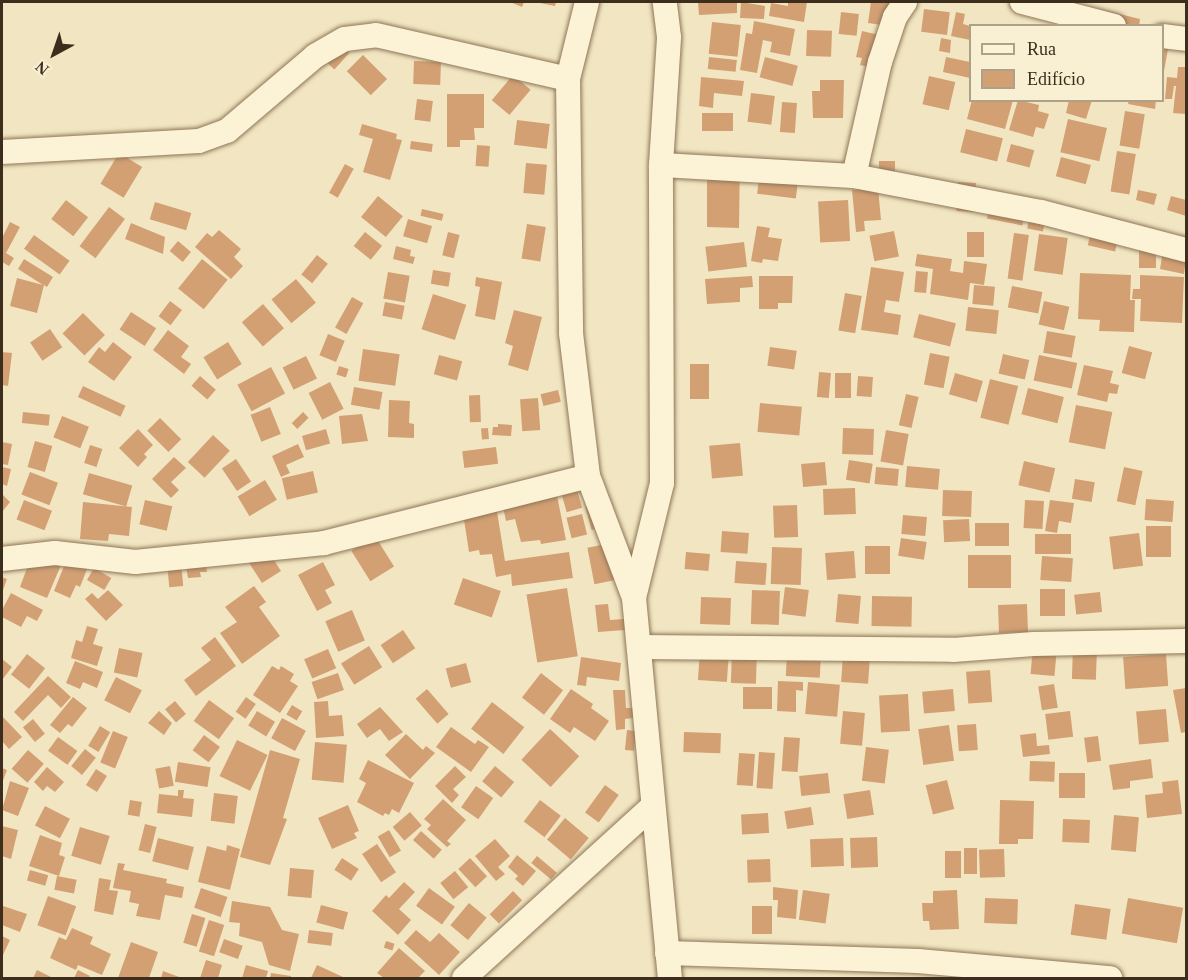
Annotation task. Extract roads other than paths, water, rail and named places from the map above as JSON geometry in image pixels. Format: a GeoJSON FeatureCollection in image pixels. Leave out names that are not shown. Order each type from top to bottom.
{"type":"FeatureCollection","features":[{"type":"Feature","properties":{"kind":"street"},"geometry":{"type":"LineString","coordinates":[[587,2],[568,78],[571,333],[588,476],[634,598],[670,978]]}},
{"type":"Feature","properties":{"kind":"street"},"geometry":{"type":"LineString","coordinates":[[634,598],[662,483],[661,165],[669,38],[665,2]]}},
{"type":"Feature","properties":{"kind":"street"},"geometry":{"type":"LineString","coordinates":[[854,176],[880,62],[895,17],[905,2]]}},
{"type":"Feature","properties":{"kind":"street"},"geometry":{"type":"LineString","coordinates":[[1022,2],[1106,24]]}},
{"type":"Feature","properties":{"kind":"street"},"geometry":{"type":"LineString","coordinates":[[2,152],[199,141],[226,130],[315,56],[345,39],[376,35],[568,78]]}},
{"type":"Feature","properties":{"kind":"street"},"geometry":{"type":"LineString","coordinates":[[1164,36],[1186,39]]}},
{"type":"Feature","properties":{"kind":"street"},"geometry":{"type":"LineString","coordinates":[[661,165],[854,176],[1041,212],[1186,250]]}},
{"type":"Feature","properties":{"kind":"street"},"geometry":{"type":"LineString","coordinates":[[2,559],[55,553],[135,562],[324,543],[588,476]]}},
{"type":"Feature","properties":{"kind":"street"},"geometry":{"type":"LineString","coordinates":[[639,647],[953,650],[1034,644],[1186,641]]}},
{"type":"Feature","properties":{"kind":"street"},"geometry":{"type":"LineString","coordinates":[[464,978],[652,807]]}},
{"type":"Feature","properties":{"kind":"street"},"geometry":{"type":"LineString","coordinates":[[667,953],[918,960],[1110,978]]}}]}
